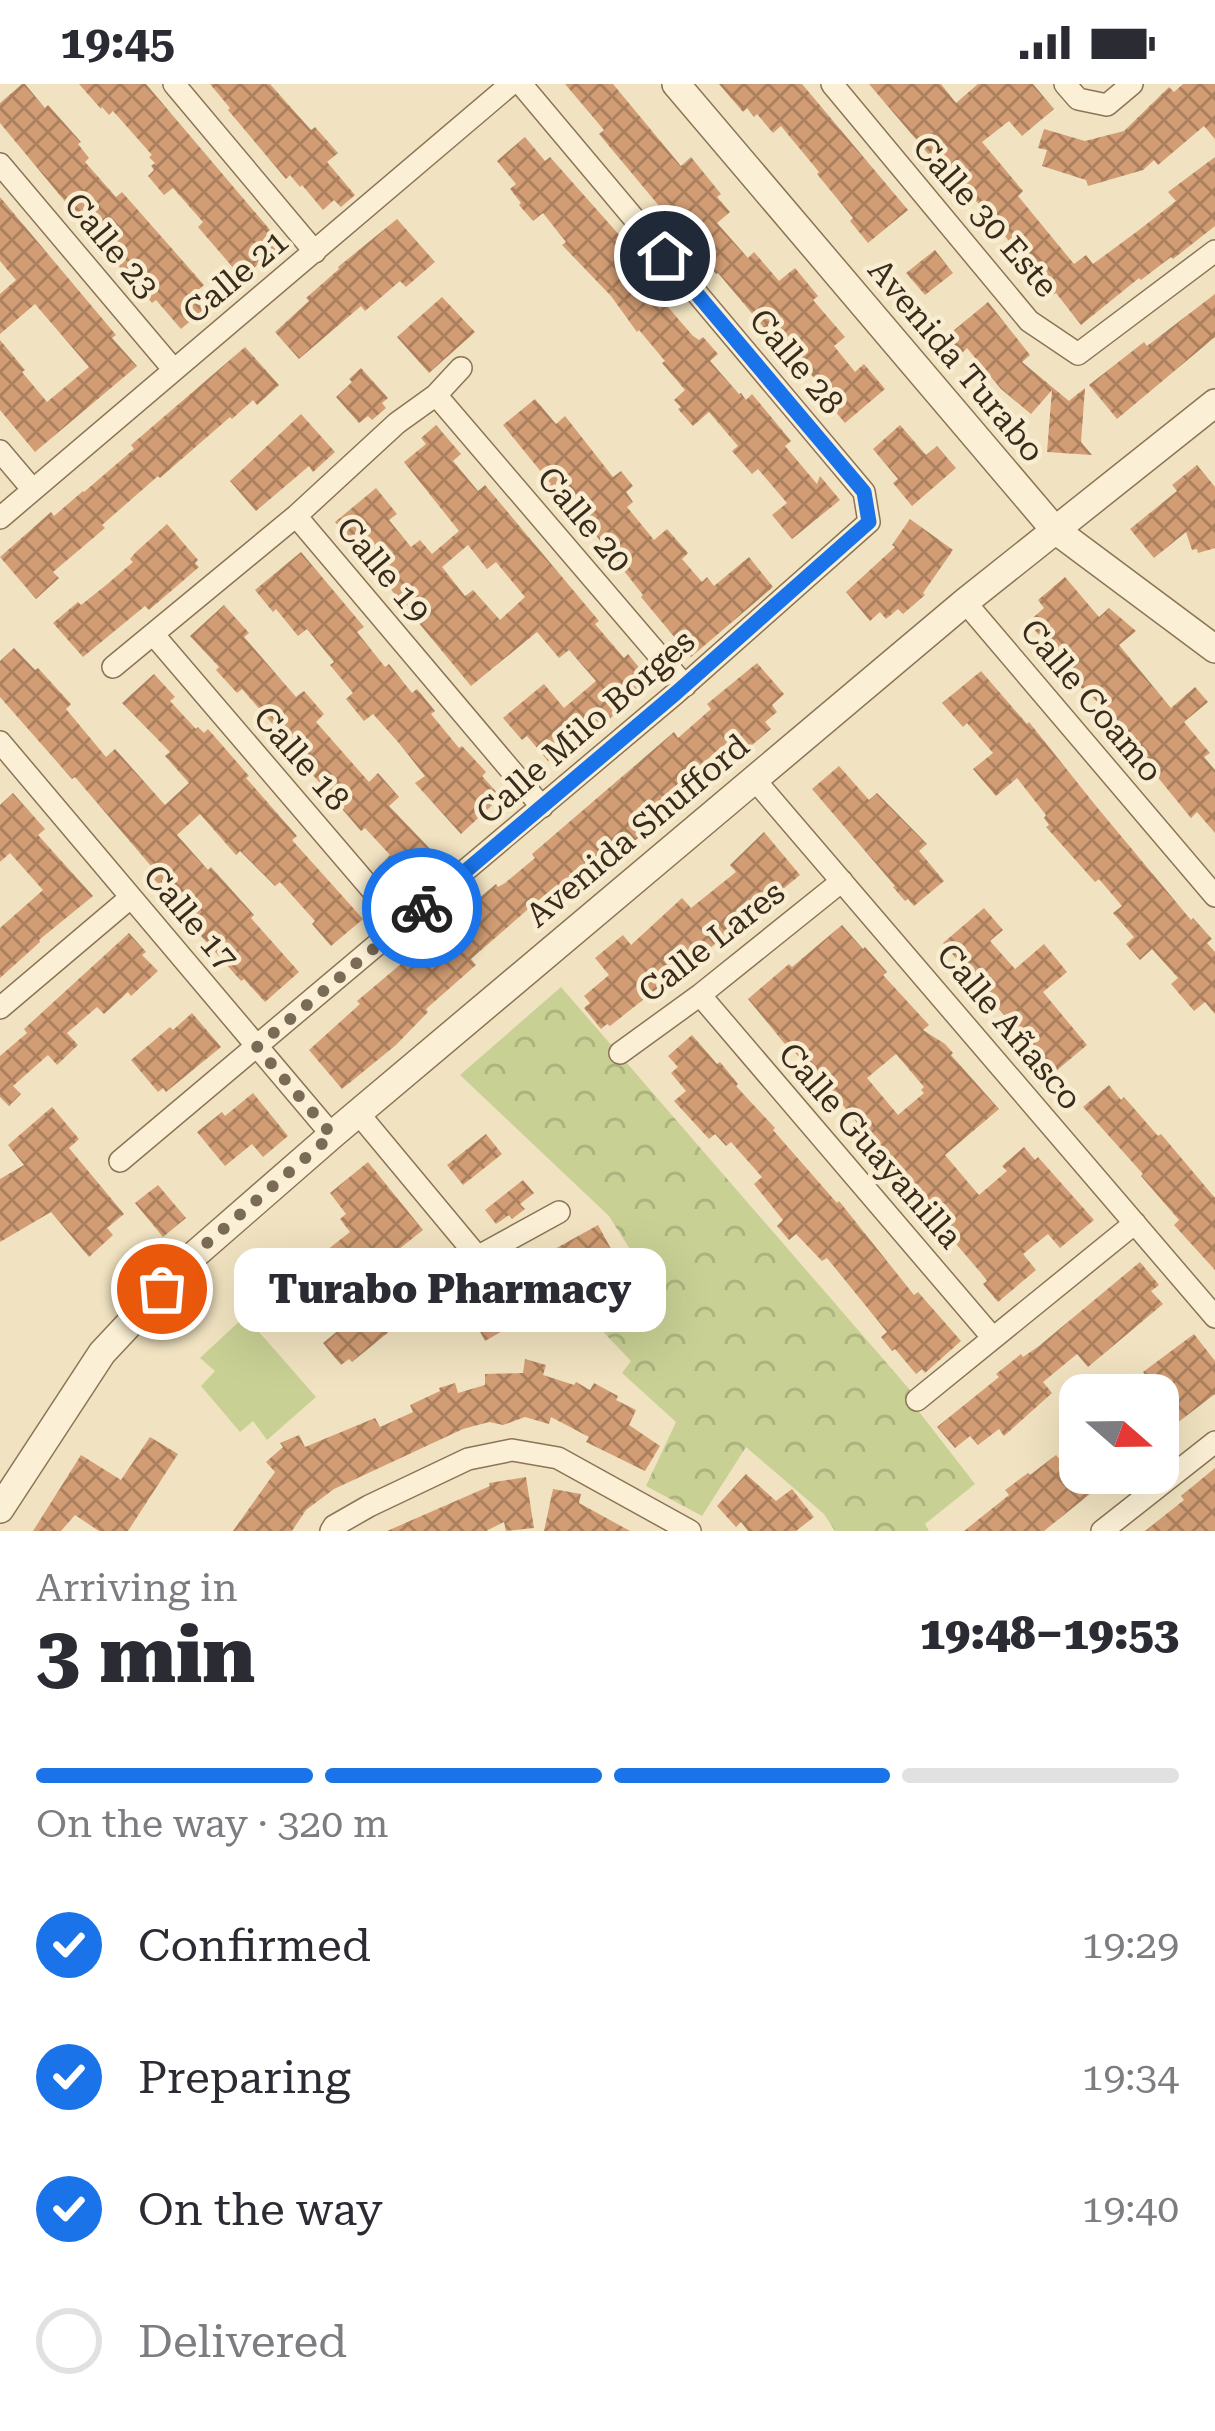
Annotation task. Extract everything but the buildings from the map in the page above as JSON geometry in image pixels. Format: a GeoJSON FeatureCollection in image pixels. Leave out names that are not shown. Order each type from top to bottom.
{"type":"FeatureCollection","features":[{"type":"Feature","properties":{"kind":"street"},"geometry":{"type":"LineString","coordinates":[[174,84],[315,252]]}},
{"type":"Feature","properties":{"kind":"street","name":"Calle 21"},"geometry":{"type":"LineString","coordinates":[[0,518],[511,84]]}},
{"type":"Feature","properties":{"kind":"street","name":"Calle 28"},"geometry":{"type":"LineString","coordinates":[[520,84],[864,492],[869,522]]}},
{"type":"Feature","properties":{"kind":"street","name":"Avenida Turabo"},"geometry":{"type":"LineString","coordinates":[[676,84],[1054,529],[1215,649]]}},
{"type":"Feature","properties":{"kind":"street","name":"Calle 30 Este"},"geometry":{"type":"LineString","coordinates":[[832,84],[1029,321],[1078,354],[1215,251]]}},
{"type":"Feature","properties":{"kind":"street"},"geometry":{"type":"LineString","coordinates":[[1065,84],[1078,99],[1107,105],[1132,84]]}},
{"type":"Feature","properties":{"kind":"street","name":"Calle 23"},"geometry":{"type":"LineString","coordinates":[[0,164],[174,370]]}},
{"type":"Feature","properties":{"kind":"street","name":"Calle 19"},"geometry":{"type":"LineString","coordinates":[[461,368],[296,516],[542,806]]}},
{"type":"Feature","properties":{"kind":"street","name":"Calle 20"},"geometry":{"type":"LineString","coordinates":[[436,395],[685,686]]}},
{"type":"Feature","properties":{"kind":"street","name":"Avenida Shufford"},"geometry":{"type":"LineString","coordinates":[[0,1509],[102,1353],[191,1257],[965,602],[1215,403]]}},
{"type":"Feature","properties":{"kind":"street"},"geometry":{"type":"LineString","coordinates":[[0,451],[33,490]]}},
{"type":"Feature","properties":{"kind":"street"},"geometry":{"type":"LineString","coordinates":[[113,668],[296,516]]}},
{"type":"Feature","properties":{"kind":"street","name":"Calle Milo Borges"},"geometry":{"type":"LineString","coordinates":[[120,1161],[685,686],[869,522]]}},
{"type":"Feature","properties":{"kind":"street","name":"Calle Coamo"},"geometry":{"type":"LineString","coordinates":[[965,602],[1215,896]]}},
{"type":"Feature","properties":{"kind":"street","name":"Calle 18"},"geometry":{"type":"LineString","coordinates":[[152,634],[402,925]]}},
{"type":"Feature","properties":{"kind":"street","name":"Calle 17"},"geometry":{"type":"LineString","coordinates":[[3,752],[332,1135]]}},
{"type":"Feature","properties":{"kind":"street","name":"Calle Añasco"},"geometry":{"type":"LineString","coordinates":[[754,778],[1215,1317]]}},
{"type":"Feature","properties":{"kind":"street","name":"Calle Lares"},"geometry":{"type":"LineString","coordinates":[[620,1053],[842,881]]}},
{"type":"Feature","properties":{"kind":"street"},"geometry":{"type":"LineString","coordinates":[[0,1009],[130,898]]}},
{"type":"Feature","properties":{"kind":"street","name":"Calle Guayanilla"},"geometry":{"type":"LineString","coordinates":[[700,995],[993,1338]]}},
{"type":"Feature","properties":{"kind":"street"},"geometry":{"type":"LineString","coordinates":[[358,1113],[477,1256]]}},
{"type":"Feature","properties":{"kind":"street"},"geometry":{"type":"LineString","coordinates":[[448,1273],[559,1212]]}},
{"type":"Feature","properties":{"kind":"street"},"geometry":{"type":"LineString","coordinates":[[917,1400],[1135,1223]]}},
{"type":"Feature","properties":{"kind":"street"},"geometry":{"type":"LineString","coordinates":[[1102,1531],[1215,1442]]}},
{"type":"Feature","properties":{"kind":"street"},"geometry":{"type":"LineString","coordinates":[[331,1531],[369,1506],[468,1459],[512,1450],[558,1458],[690,1531]]}},
{"type":"Feature","properties":{"kind":"green space"},"geometry":{"type":"Polygon","coordinates":[[[561,987],[910,1390],[906,1395],[975,1484],[925,1524],[929,1531],[835,1531],[824,1514],[746,1447],[702,1516],[646,1486],[676,1422],[622,1373],[631,1361],[589,1317],[643,1270],[609,1216],[460,1075],[561,987]]]}},
{"type":"Feature","properties":{"kind":"green space"},"geometry":{"type":"Polygon","coordinates":[[[245,1316],[316,1397],[267,1440],[253,1421],[240,1432],[201,1386],[215,1371],[200,1358],[245,1316]]]}},
{"type":"Feature","properties":{"kind":"way so far"},"geometry":{"type":"LineString","coordinates":[[162,1289],[191,1257],[332,1135],[257,1047],[422,908]]}},
{"type":"Feature","properties":{"kind":"place","name":"Turabo Pharmacy"},"geometry":{"type":"Point","coordinates":[162,1289]}},
{"type":"Feature","properties":{"kind":"route"},"geometry":{"type":"LineString","coordinates":[[422,908],[869,522],[864,492],[665,256]]}}]}
